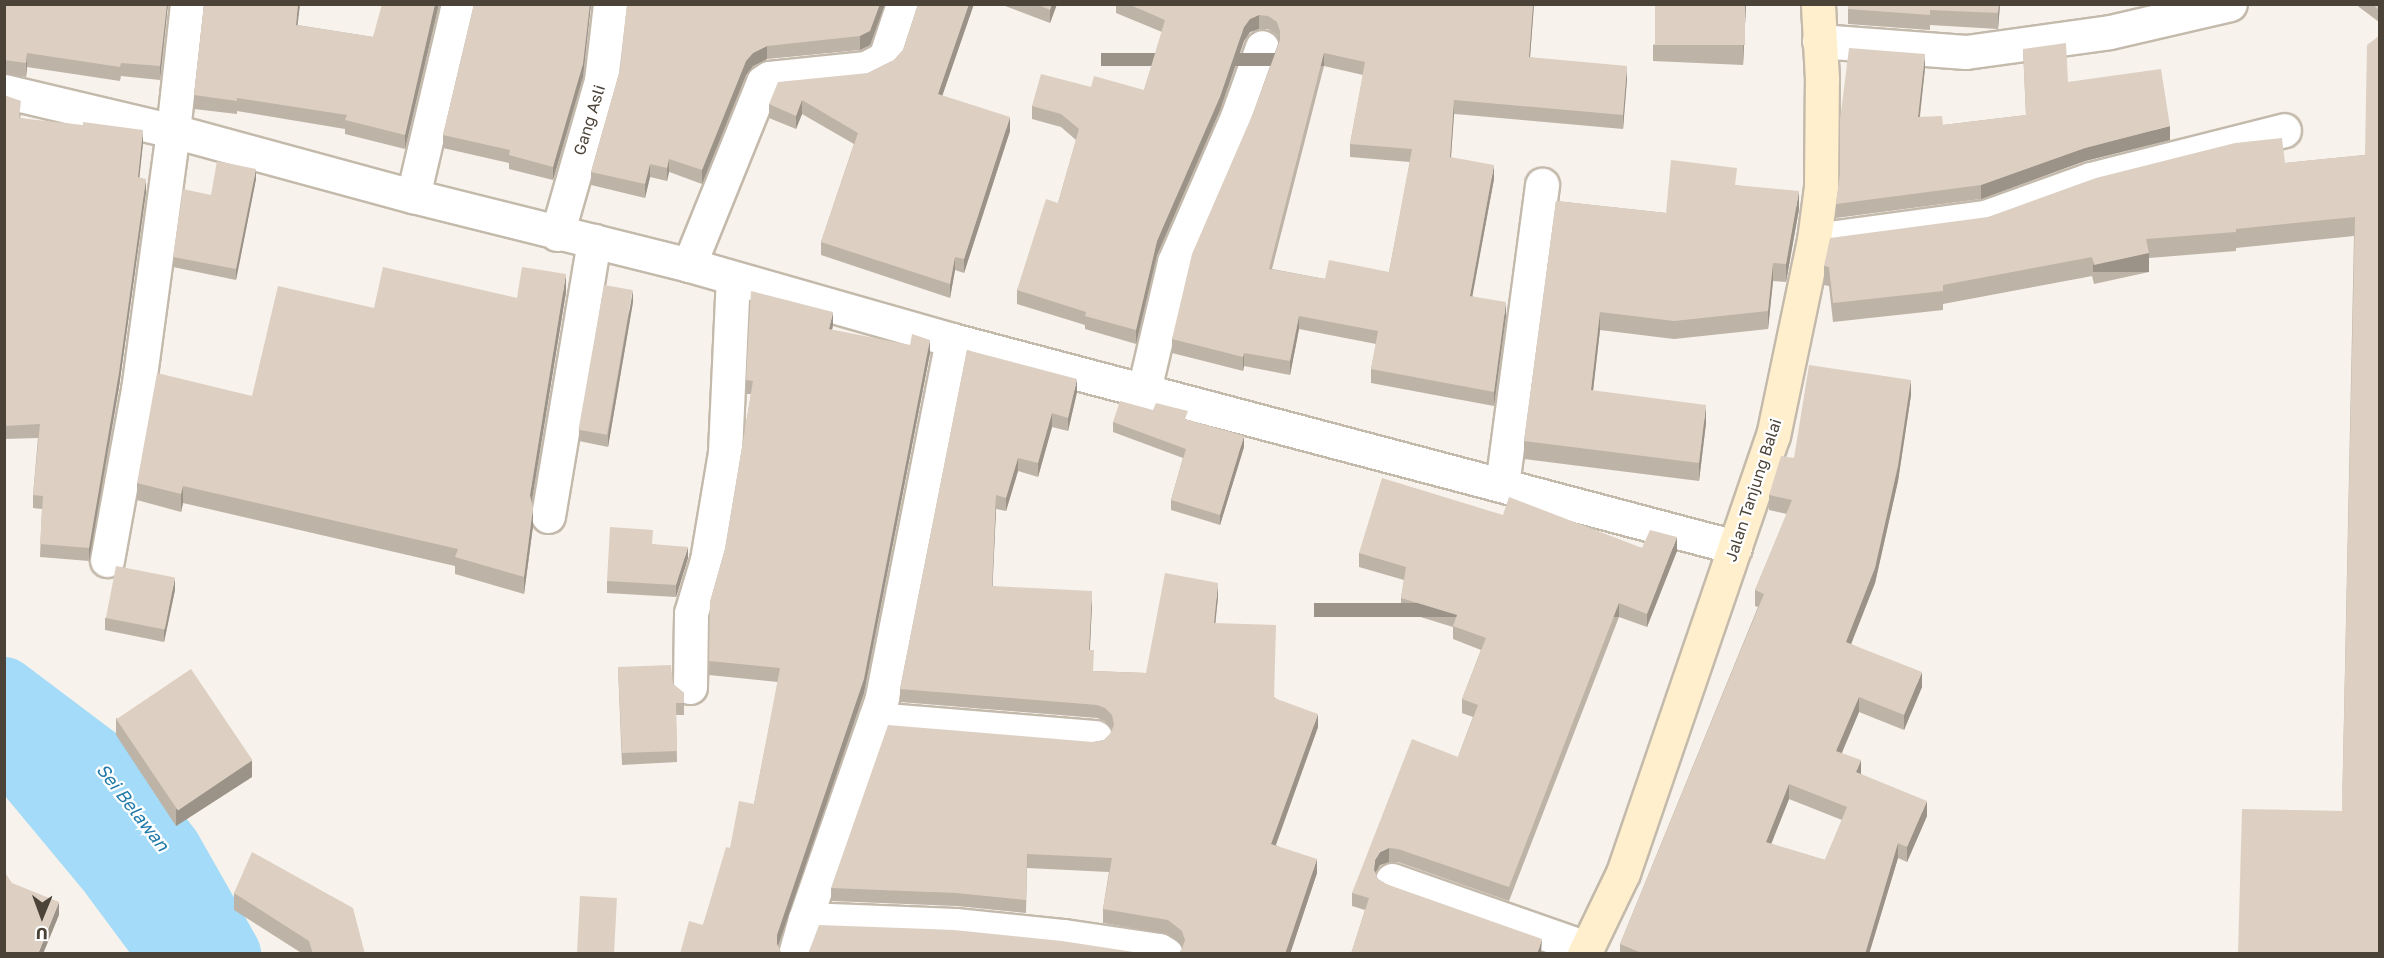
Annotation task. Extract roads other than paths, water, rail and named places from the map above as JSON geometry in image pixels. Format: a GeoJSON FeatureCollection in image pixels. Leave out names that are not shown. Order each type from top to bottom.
{"type":"FeatureCollection","features":[{"type":"Feature","properties":{"kind":"street"},"geometry":{"type":"LineString","coordinates":[[106,560],[138,390],[173,131],[187,4]]}},
{"type":"Feature","properties":{"kind":"street"},"geometry":{"type":"LineString","coordinates":[[414,196],[458,4]]}},
{"type":"Feature","properties":{"kind":"street","name":"Gang Asli"},"geometry":{"type":"LineString","coordinates":[[557,234],[601,81],[610,4]]}},
{"type":"Feature","properties":{"kind":"street"},"geometry":{"type":"LineString","coordinates":[[689,265],[763,82],[770,78],[866,68],[885,58],[903,4]]}},
{"type":"Feature","properties":{"kind":"street","name":"Jalan Tanjung Balai"},"geometry":{"type":"LineString","coordinates":[[1585,951],[1623,873],[1773,436],[1814,240],[1821,188],[1822,79],[1818,4]]}},
{"type":"Feature","properties":{"kind":"street"},"geometry":{"type":"LineString","coordinates":[[1819,41],[1966,52],[2110,32],[2230,4]]}},
{"type":"Feature","properties":{"kind":"street"},"geometry":{"type":"LineString","coordinates":[[1144,390],[1174,262],[1237,117],[1262,47]]}},
{"type":"Feature","properties":{"kind":"street"},"geometry":{"type":"LineString","coordinates":[[4,91],[173,131],[557,234],[689,265],[952,340],[1735,547]]}},
{"type":"Feature","properties":{"kind":"street"},"geometry":{"type":"LineString","coordinates":[[1814,240],[1985,216],[2091,179],[2284,130]]}},
{"type":"Feature","properties":{"kind":"street"},"geometry":{"type":"LineString","coordinates":[[1502,485],[1542,185]]}},
{"type":"Feature","properties":{"kind":"street"},"geometry":{"type":"LineString","coordinates":[[548,516],[594,241]]}},
{"type":"Feature","properties":{"kind":"street"},"geometry":{"type":"LineString","coordinates":[[690,687],[691,613],[707,560],[725,452],[734,279]]}},
{"type":"Feature","properties":{"kind":"street"},"geometry":{"type":"LineString","coordinates":[[795,954],[805,919],[875,719],[952,340]]}},
{"type":"Feature","properties":{"kind":"street"},"geometry":{"type":"LineString","coordinates":[[875,719],[1095,737]]}},
{"type":"Feature","properties":{"kind":"street"},"geometry":{"type":"LineString","coordinates":[[1392,880],[1585,951]]}},
{"type":"Feature","properties":{"kind":"street"},"geometry":{"type":"LineString","coordinates":[[805,919],[956,925],[1064,936],[1159,950],[1166,954]]}},
{"type":"Feature","properties":{"kind":"water","name":"Sei Belawan"},"geometry":{"type":"Polygon","coordinates":[[[5,680],[34,700],[77,747],[172,886],[228,953],[130,953],[84,891],[5,796],[5,680]]]}},
{"type":"Feature","properties":{"kind":"waterway","name":"Sei Belawan"},"geometry":{"type":"LineString","coordinates":[[4,690],[101,763],[169,850],[228,954]]}}]}
